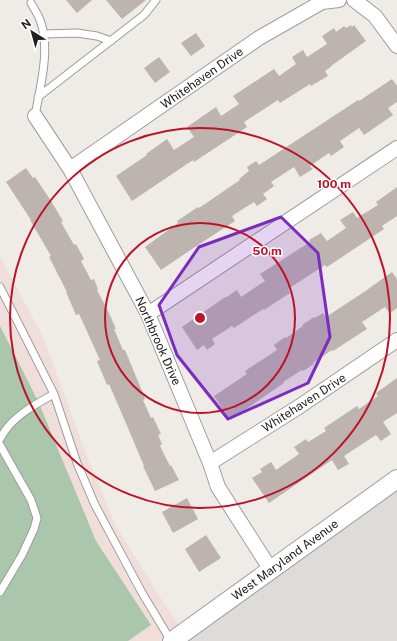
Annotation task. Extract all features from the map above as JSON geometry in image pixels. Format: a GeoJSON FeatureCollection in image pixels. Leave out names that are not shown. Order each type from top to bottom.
{"type":"FeatureCollection","features":[{"type":"Feature","properties":{"kind":"street","name":"Whitehaven Drive"},"geometry":{"type":"LineString","coordinates":[[70,169],[259,38],[322,2],[339,0]]}},
{"type":"Feature","properties":{"kind":"street"},"geometry":{"type":"LineString","coordinates":[[354,0],[376,16],[397,46]]}},
{"type":"Feature","properties":{"kind":"street","name":"Northbrook Drive"},"geometry":{"type":"LineString","coordinates":[[35,116],[70,169],[148,314],[210,463],[218,487],[271,570]]}},
{"type":"Feature","properties":{"kind":"street"},"geometry":{"type":"LineString","coordinates":[[148,314],[397,148]]}},
{"type":"Feature","properties":{"kind":"street","name":"Whitehaven Drive"},"geometry":{"type":"LineString","coordinates":[[210,463],[300,406],[397,340]]}},
{"type":"Feature","properties":{"kind":"street","name":"West Maryland Avenue"},"geometry":{"type":"LineString","coordinates":[[171,641],[397,479]]}},
{"type":"Feature","properties":{"kind":"lane"},"geometry":{"type":"LineString","coordinates":[[38,97],[144,15],[156,0]]}},
{"type":"Feature","properties":{"kind":"lane"},"geometry":{"type":"LineString","coordinates":[[31,3],[40,20],[44,34],[43,71],[35,116]]}},
{"type":"Feature","properties":{"kind":"lane"},"geometry":{"type":"LineString","coordinates":[[44,34],[77,33],[97,36],[110,41]]}},
{"type":"Feature","properties":{"kind":"lane"},"geometry":{"type":"LineString","coordinates":[[0,287],[54,394],[77,463],[95,505],[141,590],[171,641]]}},
{"type":"Feature","properties":{"kind":"lane"},"geometry":{"type":"LineString","coordinates":[[0,439],[8,427],[20,416],[54,394]]}},
{"type":"Feature","properties":{"kind":"lane"},"geometry":{"type":"LineString","coordinates":[[0,445],[31,500],[37,518],[34,529],[22,556],[0,592]]}},
{"type":"Feature","properties":{"kind":"highlighted area"},"geometry":{"type":"Polygon","coordinates":[[[281,217],[318,253],[330,337],[308,383],[228,419],[177,355],[159,305],[199,247],[281,217]]]}},
{"type":"Feature","properties":{"kind":"shaded area"},"geometry":{"type":"Polygon","coordinates":[[[0,256],[44,339],[89,462],[116,526],[158,594],[180,626],[160,641],[0,641],[0,256]]]}},
{"type":"Feature","properties":{"kind":"shaded area"},"geometry":{"type":"Polygon","coordinates":[[[397,485],[397,641],[185,641],[397,485]]]}},
{"type":"Feature","properties":{"kind":"green space"},"geometry":{"type":"Polygon","coordinates":[[[0,326],[38,401],[96,541],[151,625],[128,641],[0,641],[0,326]]]}},
{"type":"Feature","properties":{"kind":"building"},"geometry":{"type":"Polygon","coordinates":[[[66,0],[92,0],[77,13],[66,0]]]}},
{"type":"Feature","properties":{"kind":"building"},"geometry":{"type":"Polygon","coordinates":[[[106,0],[146,0],[122,19],[106,0]]]}},
{"type":"Feature","properties":{"kind":"building"},"geometry":{"type":"Polygon","coordinates":[[[351,25],[352,27],[354,25],[366,41],[325,71],[328,76],[311,86],[310,84],[280,103],[278,100],[244,122],[247,127],[194,162],[193,160],[132,201],[116,176],[147,155],[146,154],[167,139],[174,150],[194,137],[187,127],[216,107],[221,116],[239,104],[233,96],[274,69],[279,76],[296,64],[292,57],[303,50],[307,57],[327,44],[322,36],[334,28],[336,32],[344,26],[346,28],[351,25]]]}},
{"type":"Feature","properties":{"kind":"building"},"geometry":{"type":"Polygon","coordinates":[[[196,33],[205,46],[191,56],[181,43],[196,33]]]}},
{"type":"Feature","properties":{"kind":"building"},"geometry":{"type":"Polygon","coordinates":[[[159,57],[170,72],[155,83],[144,68],[159,57]]]}},
{"type":"Feature","properties":{"kind":"building"},"geometry":{"type":"Polygon","coordinates":[[[392,79],[397,86],[397,102],[388,108],[393,115],[364,135],[359,128],[340,141],[344,147],[331,156],[329,153],[310,166],[313,169],[300,177],[294,167],[271,182],[274,186],[263,194],[267,199],[257,206],[254,202],[232,216],[235,221],[161,270],[145,247],[178,223],[177,221],[240,180],[239,179],[249,171],[247,167],[256,161],[259,165],[392,79]]]}},
{"type":"Feature","properties":{"kind":"building"},"geometry":{"type":"Polygon","coordinates":[[[26,168],[33,178],[35,177],[51,201],[63,221],[61,222],[74,245],[76,244],[84,259],[81,261],[91,280],[94,279],[98,289],[97,290],[109,313],[116,329],[114,329],[123,350],[125,350],[142,391],[145,399],[143,400],[151,418],[153,417],[161,434],[158,435],[162,444],[160,446],[179,480],[155,491],[109,384],[107,385],[97,361],[100,360],[79,314],[76,315],[67,292],[49,257],[51,256],[31,220],[6,182],[26,168]]]}},
{"type":"Feature","properties":{"kind":"building"},"geometry":{"type":"Polygon","coordinates":[[[397,187],[397,216],[382,226],[384,229],[327,267],[325,265],[288,289],[290,293],[264,310],[263,309],[234,328],[232,326],[212,339],[215,344],[207,350],[204,345],[197,350],[182,327],[237,290],[241,297],[265,281],[260,274],[310,242],[309,240],[321,233],[327,241],[346,228],[340,220],[353,212],[357,218],[378,205],[376,202],[397,187]]]}},
{"type":"Feature","properties":{"kind":"building"},"geometry":{"type":"Polygon","coordinates":[[[392,272],[397,279],[397,308],[390,313],[385,307],[362,322],[367,329],[333,351],[332,350],[303,371],[302,370],[283,382],[284,383],[230,420],[214,396],[247,374],[245,371],[277,350],[274,345],[303,326],[302,325],[323,313],[326,317],[392,272]]]}},
{"type":"Feature","properties":{"kind":"building"},"geometry":{"type":"Polygon","coordinates":[[[397,378],[397,413],[383,422],[391,434],[381,441],[376,435],[344,456],[349,464],[338,470],[332,460],[269,503],[252,478],[262,472],[260,469],[271,462],[276,470],[299,454],[294,447],[306,439],[308,442],[326,431],[324,428],[357,406],[359,409],[378,396],[376,393],[397,378]]]}},
{"type":"Feature","properties":{"kind":"building"},"geometry":{"type":"Polygon","coordinates":[[[187,498],[198,519],[173,533],[162,512],[187,498]]]}},
{"type":"Feature","properties":{"kind":"building"},"geometry":{"type":"Polygon","coordinates":[[[206,535],[221,558],[199,572],[185,549],[206,535]]]}}]}
